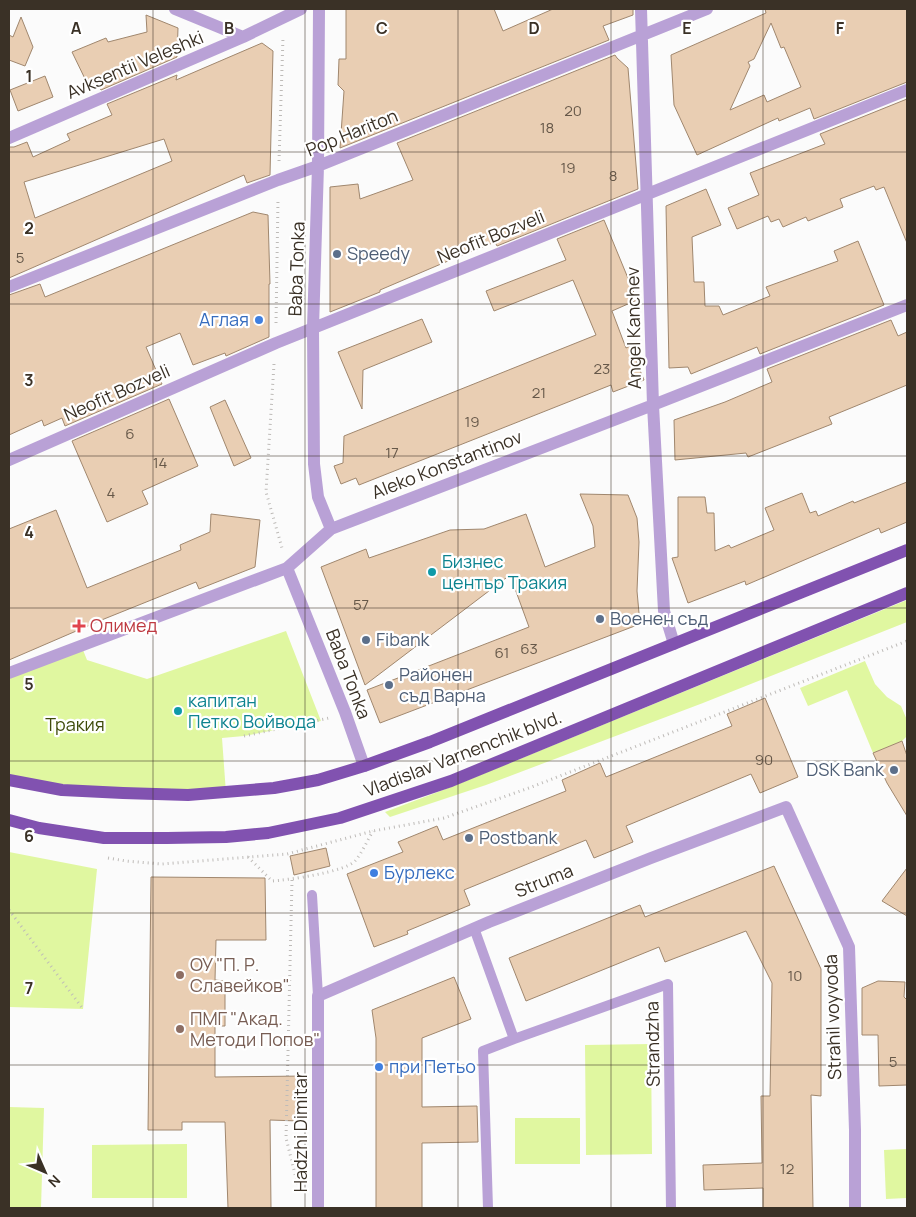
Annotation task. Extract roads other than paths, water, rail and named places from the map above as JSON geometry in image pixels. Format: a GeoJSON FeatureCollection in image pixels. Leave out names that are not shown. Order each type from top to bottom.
{"type":"FeatureCollection","features":[{"type":"Feature","properties":{"kind":"main road","name":"Vladislav Varnenchik blvd."},"geometry":{"type":"LineString","coordinates":[[9,780],[62,790],[188,794],[274,788],[318,780],[364,766],[430,742],[907,550]]}},
{"type":"Feature","properties":{"kind":"main road","name":"Vladislav Varnenchik blvd."},"geometry":{"type":"LineString","coordinates":[[9,820],[40,828],[104,838],[167,838],[226,837],[259,834],[340,818],[451,781],[907,593]]}},
{"type":"Feature","properties":{"kind":"street"},"geometry":{"type":"LineString","coordinates":[[175,9],[243,37]]}},
{"type":"Feature","properties":{"kind":"street","name":"Avksentii Veleshki"},"geometry":{"type":"LineString","coordinates":[[9,138],[243,37],[301,9]]}},
{"type":"Feature","properties":{"kind":"street","name":"Baba Tonka"},"geometry":{"type":"LineString","coordinates":[[319,9],[318,166],[313,328],[314,464],[318,496],[331,528]]}},
{"type":"Feature","properties":{"kind":"street","name":"Angel Kanchev"},"geometry":{"type":"LineString","coordinates":[[641,9],[653,405],[664,611],[674,644]]}},
{"type":"Feature","properties":{"kind":"street","name":"Pop Hariton"},"geometry":{"type":"LineString","coordinates":[[9,287],[278,180],[318,166],[707,9]]}},
{"type":"Feature","properties":{"kind":"street","name":"Neofit Bozveli"},"geometry":{"type":"LineString","coordinates":[[9,460],[276,343],[907,90]]}},
{"type":"Feature","properties":{"kind":"street","name":"Aleko Konstantinov"},"geometry":{"type":"LineString","coordinates":[[9,672],[287,568],[331,528],[653,405],[907,305]]}},
{"type":"Feature","properties":{"kind":"street","name":"Baba Tonka"},"geometry":{"type":"LineString","coordinates":[[287,568],[345,712],[364,766]]}},
{"type":"Feature","properties":{"kind":"street","name":"Struma"},"geometry":{"type":"LineString","coordinates":[[318,996],[474,928],[786,807]]}},
{"type":"Feature","properties":{"kind":"street","name":"Strahil voyvoda"},"geometry":{"type":"LineString","coordinates":[[786,807],[849,947],[856,1208]]}},
{"type":"Feature","properties":{"kind":"street","name":"Hadzhi Dimitar"},"geometry":{"type":"LineString","coordinates":[[318,996],[318,1208]]}},
{"type":"Feature","properties":{"kind":"lane"},"geometry":{"type":"LineString","coordinates":[[312,895],[318,996]]}},
{"type":"Feature","properties":{"kind":"lane"},"geometry":{"type":"LineString","coordinates":[[474,928],[514,1039]]}},
{"type":"Feature","properties":{"kind":"lane","name":"Strandzha"},"geometry":{"type":"LineString","coordinates":[[488,1208],[483,1051],[668,984],[671,1208]]}},
{"type":"Feature","properties":{"kind":"place","name":"Speedy"},"geometry":{"type":"Point","coordinates":[337,254]}},
{"type":"Feature","properties":{"kind":"place","name":"Аглая"},"geometry":{"type":"Point","coordinates":[259,320]}},
{"type":"Feature","properties":{"kind":"place","name":"Бизнес център Тракия"},"geometry":{"type":"Point","coordinates":[432,572]}},
{"type":"Feature","properties":{"kind":"place","name":"Военен съд"},"geometry":{"type":"Point","coordinates":[600,619]}},
{"type":"Feature","properties":{"kind":"place","name":"Олимед"},"geometry":{"type":"Point","coordinates":[79,626]}},
{"type":"Feature","properties":{"kind":"place","name":"Fibank"},"geometry":{"type":"Point","coordinates":[366,640]}},
{"type":"Feature","properties":{"kind":"place","name":"Районен съд Варна"},"geometry":{"type":"Point","coordinates":[389,685]}},
{"type":"Feature","properties":{"kind":"place","name":"капитан Петко Войвода"},"geometry":{"type":"Point","coordinates":[178,711]}},
{"type":"Feature","properties":{"kind":"place","name":"DSK Bank"},"geometry":{"type":"Point","coordinates":[894,770]}},
{"type":"Feature","properties":{"kind":"place","name":"Postbank"},"geometry":{"type":"Point","coordinates":[469,838]}},
{"type":"Feature","properties":{"kind":"place","name":"Бурлекс"},"geometry":{"type":"Point","coordinates":[374,873]}},
{"type":"Feature","properties":{"kind":"place","name":"ОУ \"П. Р. Славейков\""},"geometry":{"type":"Point","coordinates":[180,975]}},
{"type":"Feature","properties":{"kind":"place","name":"ПМГ \"Акад. Методи Попов\""},"geometry":{"type":"Point","coordinates":[180,1029]}},
{"type":"Feature","properties":{"kind":"place","name":"при Петьо"},"geometry":{"type":"Point","coordinates":[379,1067]}},
{"type":"Feature","properties":{"kind":"park label","name":"Тракия"},"geometry":{"type":"Point","coordinates":[75,725]}}]}
